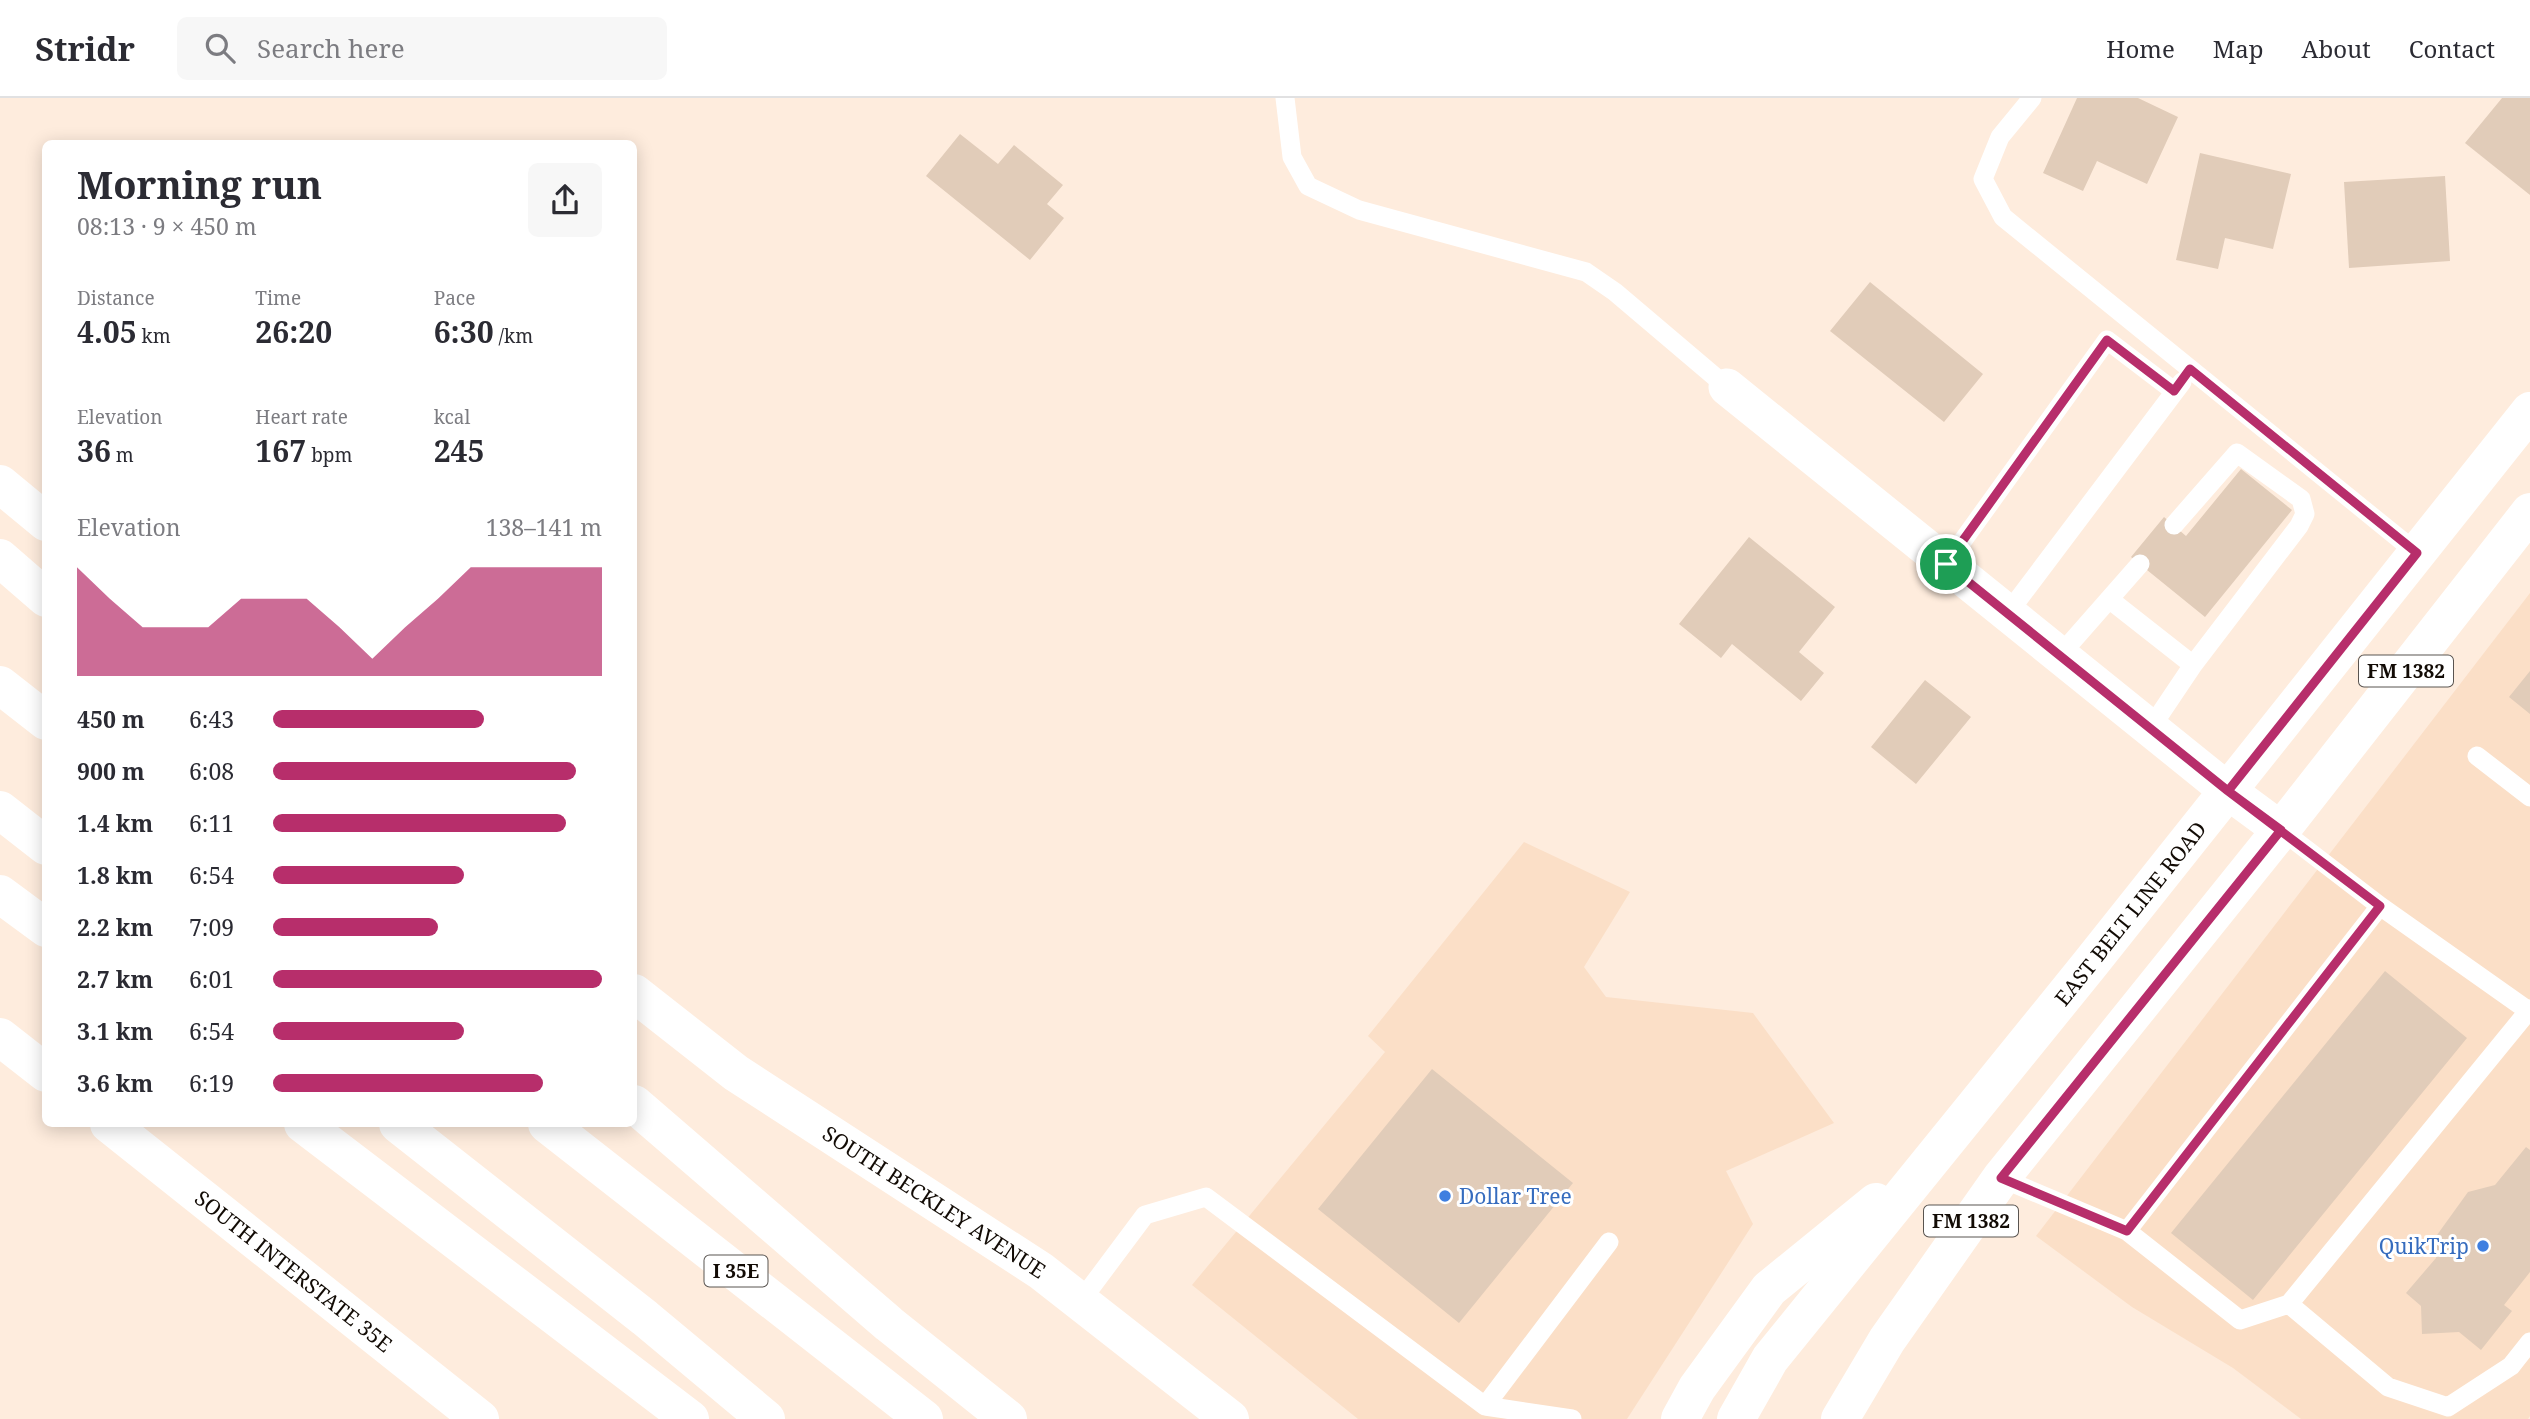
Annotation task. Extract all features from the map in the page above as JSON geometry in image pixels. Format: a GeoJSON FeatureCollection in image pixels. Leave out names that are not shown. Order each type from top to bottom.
{"type":"FeatureCollection","features":[{"type":"Feature","properties":{"kind":"main road","name":"EAST BELT LINE ROAD"},"geometry":{"type":"LineString","coordinates":[[1736,1419],[1770,1359],[2530,411]]}},
{"type":"Feature","properties":{"kind":"main road"},"geometry":{"type":"LineString","coordinates":[[0,484],[42,516]]}},
{"type":"Feature","properties":{"kind":"main road","name":"FM 1382"},"geometry":{"type":"LineString","coordinates":[[1840,1419],[1887,1340],[2001,1178],[2281,830],[2530,512]]}},
{"type":"Feature","properties":{"kind":"main road"},"geometry":{"type":"LineString","coordinates":[[0,558],[42,595]]}},
{"type":"Feature","properties":{"kind":"main road"},"geometry":{"type":"LineString","coordinates":[[0,685],[42,718]]}},
{"type":"Feature","properties":{"kind":"main road"},"geometry":{"type":"LineString","coordinates":[[0,810],[42,843]]}},
{"type":"Feature","properties":{"kind":"main road"},"geometry":{"type":"LineString","coordinates":[[0,894],[42,925]]}},
{"type":"Feature","properties":{"kind":"main road","name":"SOUTH BECKLEY AVENUE"},"geometry":{"type":"LineString","coordinates":[[637,995],[736,1073],[1041,1271],[1214,1413]]}},
{"type":"Feature","properties":{"kind":"main road"},"geometry":{"type":"LineString","coordinates":[[0,1037],[42,1070]]}},
{"type":"Feature","properties":{"kind":"main road"},"geometry":{"type":"LineString","coordinates":[[637,1107],[890,1324],[1008,1419]]}},
{"type":"Feature","properties":{"kind":"main road","name":"SOUTH INTERSTATE 35E"},"geometry":{"type":"LineString","coordinates":[[112,1127],[480,1419]]}},
{"type":"Feature","properties":{"kind":"main road"},"geometry":{"type":"LineString","coordinates":[[307,1127],[690,1419]]}},
{"type":"Feature","properties":{"kind":"main road"},"geometry":{"type":"LineString","coordinates":[[402,1127],[634,1310],[766,1419]]}},
{"type":"Feature","properties":{"kind":"main road","name":"I 35E"},"geometry":{"type":"LineString","coordinates":[[551,1127],[925,1419]]}},
{"type":"Feature","properties":{"kind":"main road"},"geometry":{"type":"LineString","coordinates":[[1680,1419],[1697,1388],[1769,1289],[1934,1154]]}},
{"type":"Feature","properties":{"kind":"street"},"geometry":{"type":"LineString","coordinates":[[1727,387],[2150,729],[2281,830]]}},
{"type":"Feature","properties":{"kind":"lane"},"geometry":{"type":"LineString","coordinates":[[1286,98],[1292,157],[1308,186],[1359,210],[1586,272],[1615,292],[1727,387]]}},
{"type":"Feature","properties":{"kind":"lane"},"geometry":{"type":"LineString","coordinates":[[2032,98],[2000,137],[1983,178],[2003,217],[2417,553]]}},
{"type":"Feature","properties":{"kind":"lane"},"geometry":{"type":"LineString","coordinates":[[1946,564],[2107,340],[2174,391]]}},
{"type":"Feature","properties":{"kind":"lane"},"geometry":{"type":"LineString","coordinates":[[2008,613],[2190,369]]}},
{"type":"Feature","properties":{"kind":"lane"},"geometry":{"type":"LineString","coordinates":[[2150,729],[2193,665],[2299,526],[2305,514],[2301,499],[2237,453],[2174,526]]}},
{"type":"Feature","properties":{"kind":"lane"},"geometry":{"type":"LineString","coordinates":[[2060,655],[2140,564]]}},
{"type":"Feature","properties":{"kind":"lane"},"geometry":{"type":"LineString","coordinates":[[2109,599],[2193,665]]}},
{"type":"Feature","properties":{"kind":"lane"},"geometry":{"type":"LineString","coordinates":[[2477,756],[2530,797]]}},
{"type":"Feature","properties":{"kind":"lane"},"geometry":{"type":"LineString","coordinates":[[2001,1178],[2127,1231],[2240,1320],[2289,1304],[2530,1011],[2380,906],[2281,830]]}},
{"type":"Feature","properties":{"kind":"lane"},"geometry":{"type":"LineString","coordinates":[[2127,1231],[2380,906]]}},
{"type":"Feature","properties":{"kind":"lane"},"geometry":{"type":"LineString","coordinates":[[1080,1302],[1144,1216],[1206,1197],[1485,1406],[1572,1419]]}},
{"type":"Feature","properties":{"kind":"lane"},"geometry":{"type":"LineString","coordinates":[[1485,1406],[1609,1242]]}},
{"type":"Feature","properties":{"kind":"lane"},"geometry":{"type":"LineString","coordinates":[[2289,1304],[2388,1387],[2448,1408],[2511,1366],[2530,1342]]}},
{"type":"Feature","properties":{"kind":"shaded area"},"geometry":{"type":"Polygon","coordinates":[[[2530,593],[2530,1416],[2528,1419],[2301,1419],[2233,1368],[2132,1307],[2036,1236],[2530,593]]]}},
{"type":"Feature","properties":{"kind":"shaded area"},"geometry":{"type":"Polygon","coordinates":[[[1524,842],[1630,892],[1584,967],[1606,997],[1753,1013],[1834,1123],[1726,1171],[1753,1224],[1627,1419],[1358,1419],[1192,1285],[1385,1052],[1368,1036],[1524,842]]]}},
{"type":"Feature","properties":{"kind":"building"},"geometry":{"type":"Polygon","coordinates":[[[2077,98],[2138,98],[2178,117],[2147,184],[2097,161],[2083,191],[2043,173],[2077,98]]]}},
{"type":"Feature","properties":{"kind":"building"},"geometry":{"type":"Polygon","coordinates":[[[2502,98],[2530,98],[2530,195],[2465,143],[2502,98]]]}},
{"type":"Feature","properties":{"kind":"building"},"geometry":{"type":"Polygon","coordinates":[[[960,134],[998,164],[1014,145],[1063,185],[1047,204],[1064,218],[1030,260],[926,176],[960,134]]]}},
{"type":"Feature","properties":{"kind":"building"},"geometry":{"type":"Polygon","coordinates":[[[2200,153],[2291,174],[2273,249],[2225,238],[2218,269],[2176,260],[2200,153]]]}},
{"type":"Feature","properties":{"kind":"building"},"geometry":{"type":"Polygon","coordinates":[[[2445,176],[2450,261],[2349,268],[2344,182],[2445,176]]]}},
{"type":"Feature","properties":{"kind":"building"},"geometry":{"type":"Polygon","coordinates":[[[1870,282],[1983,374],[1944,422],[1830,331],[1870,282]]]}},
{"type":"Feature","properties":{"kind":"building"},"geometry":{"type":"Polygon","coordinates":[[[2241,469],[2292,510],[2205,617],[2131,557],[2164,517],[2186,536],[2241,469]]]}},
{"type":"Feature","properties":{"kind":"building"},"geometry":{"type":"Polygon","coordinates":[[[1749,537],[1835,607],[1799,652],[1824,673],[1801,701],[1732,644],[1721,658],[1679,624],[1749,537]]]}},
{"type":"Feature","properties":{"kind":"building"},"geometry":{"type":"Polygon","coordinates":[[[2530,671],[2530,714],[2509,697],[2530,671]]]}},
{"type":"Feature","properties":{"kind":"building"},"geometry":{"type":"Polygon","coordinates":[[[1925,680],[1971,717],[1916,784],[1871,747],[1925,680]]]}},
{"type":"Feature","properties":{"kind":"building","name":"QuikTrip"},"geometry":{"type":"Polygon","coordinates":[[[2385,971],[2467,1038],[2253,1300],[2171,1233],[2385,971]]]}},
{"type":"Feature","properties":{"kind":"building","name":"Dollar Tree"},"geometry":{"type":"Polygon","coordinates":[[[1432,1069],[1573,1183],[1459,1323],[1318,1209],[1432,1069]]]}},
{"type":"Feature","properties":{"kind":"building","name":"QuikTrip"},"geometry":{"type":"Polygon","coordinates":[[[2526,1147],[2530,1150],[2530,1272],[2504,1305],[2512,1311],[2481,1350],[2459,1332],[2422,1334],[2421,1306],[2406,1293],[2436,1258],[2437,1235],[2468,1192],[2495,1185],[2526,1147]]]}},
{"type":"Feature","properties":{"kind":"place","name":"Dollar Tree"},"geometry":{"type":"Point","coordinates":[1445,1196]}},
{"type":"Feature","properties":{"kind":"place","name":"QuikTrip"},"geometry":{"type":"Point","coordinates":[2483,1246]}},
{"type":"Feature","properties":{"kind":"route"},"geometry":{"type":"LineString","coordinates":[[1946,564],[2107,340],[2174,391],[2190,369],[2417,553],[2228,791],[2281,830],[2001,1178],[2127,1231],[2380,906],[2281,830],[2228,791],[1946,564]]}}]}
